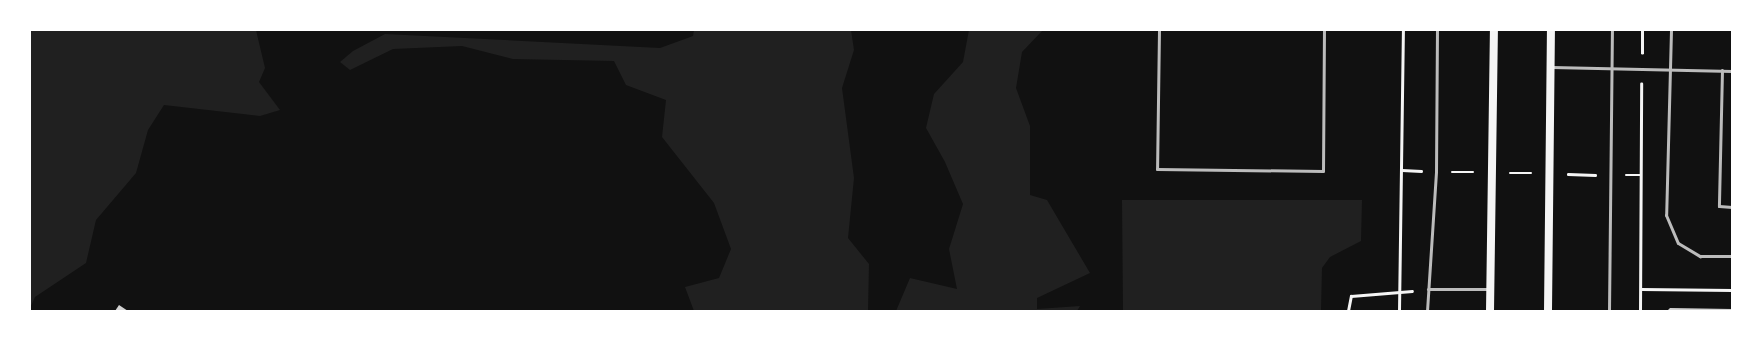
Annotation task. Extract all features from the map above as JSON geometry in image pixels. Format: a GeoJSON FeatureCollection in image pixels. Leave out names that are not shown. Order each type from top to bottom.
{"type":"FeatureCollection","features":[{"type":"Feature","properties":{"kind":"main road"},"geometry":{"type":"LineString","coordinates":[[1490,311],[1494,30]]}},
{"type":"Feature","properties":{"kind":"main road"},"geometry":{"type":"LineString","coordinates":[[1548,311],[1551,30]]}},
{"type":"Feature","properties":{"kind":"lane"},"geometry":{"type":"LineString","coordinates":[[1159,30],[1157,169],[1323,171],[1324,30]]}},
{"type":"Feature","properties":{"kind":"lane"},"geometry":{"type":"LineString","coordinates":[[1428,311],[1428,289],[1436,171],[1437,30]]}},
{"type":"Feature","properties":{"kind":"lane"},"geometry":{"type":"LineString","coordinates":[[1609,311],[1609,175],[1612,30]]}},
{"type":"Feature","properties":{"kind":"lane"},"geometry":{"type":"LineString","coordinates":[[1671,30],[1666,215],[1678,243],[1700,256],[1732,256]]}},
{"type":"Feature","properties":{"kind":"lane"},"geometry":{"type":"LineString","coordinates":[[1550,67],[1732,71]]}},
{"type":"Feature","properties":{"kind":"lane"},"geometry":{"type":"LineString","coordinates":[[1722,70],[1718,206],[1732,207]]}},
{"type":"Feature","properties":{"kind":"lane"},"geometry":{"type":"LineString","coordinates":[[1428,289],[1490,289]]}},
{"type":"Feature","properties":{"kind":"path"},"geometry":{"type":"LineString","coordinates":[[1399,311],[1403,30]]}},
{"type":"Feature","properties":{"kind":"path"},"geometry":{"type":"LineString","coordinates":[[1640,311],[1642,30]]}},
{"type":"Feature","properties":{"kind":"path"},"geometry":{"type":"LineString","coordinates":[[1402,170],[1641,175]]}},
{"type":"Feature","properties":{"kind":"path"},"geometry":{"type":"LineString","coordinates":[[1348,311],[1351,296],[1428,289]]}},
{"type":"Feature","properties":{"kind":"path"},"geometry":{"type":"LineString","coordinates":[[1640,289],[1732,290]]}},
{"type":"Feature","properties":{"kind":"shaded area"},"geometry":{"type":"Polygon","coordinates":[[[30,30],[256,30],[265,68],[259,82],[280,110],[260,116],[164,105],[148,130],[136,173],[96,220],[86,263],[35,297],[30,308],[30,30]]]}},
{"type":"Feature","properties":{"kind":"shaded area"},"geometry":{"type":"Polygon","coordinates":[[[694,30],[851,30],[854,50],[842,88],[854,178],[848,238],[869,264],[868,311],[694,311],[685,287],[719,278],[731,249],[714,203],[662,137],[666,100],[626,85],[614,61],[513,59],[462,46],[393,49],[350,70],[340,62],[353,51],[385,34],[660,48],[693,36],[694,30]]]}},
{"type":"Feature","properties":{"kind":"shaded area"},"geometry":{"type":"Polygon","coordinates":[[[969,30],[1043,30],[1022,52],[1016,88],[1030,126],[1030,195],[1047,200],[1090,273],[1037,298],[1037,309],[1080,306],[1077,311],[896,311],[910,278],[957,289],[949,249],[963,204],[945,162],[926,128],[934,94],[963,62],[969,30]]]}},
{"type":"Feature","properties":{"kind":"shaded area"},"geometry":{"type":"Polygon","coordinates":[[[1122,200],[1362,200],[1361,241],[1330,257],[1322,268],[1321,311],[1123,311],[1122,200]]]}},
{"type":"Feature","properties":{"kind":"building"},"geometry":{"type":"Polygon","coordinates":[[[119,305],[128,311],[115,311],[119,305]]]}},
{"type":"Feature","properties":{"kind":"building"},"geometry":{"type":"Polygon","coordinates":[[[1670,308],[1732,309],[1732,311],[1667,311],[1670,308]]]}}]}
